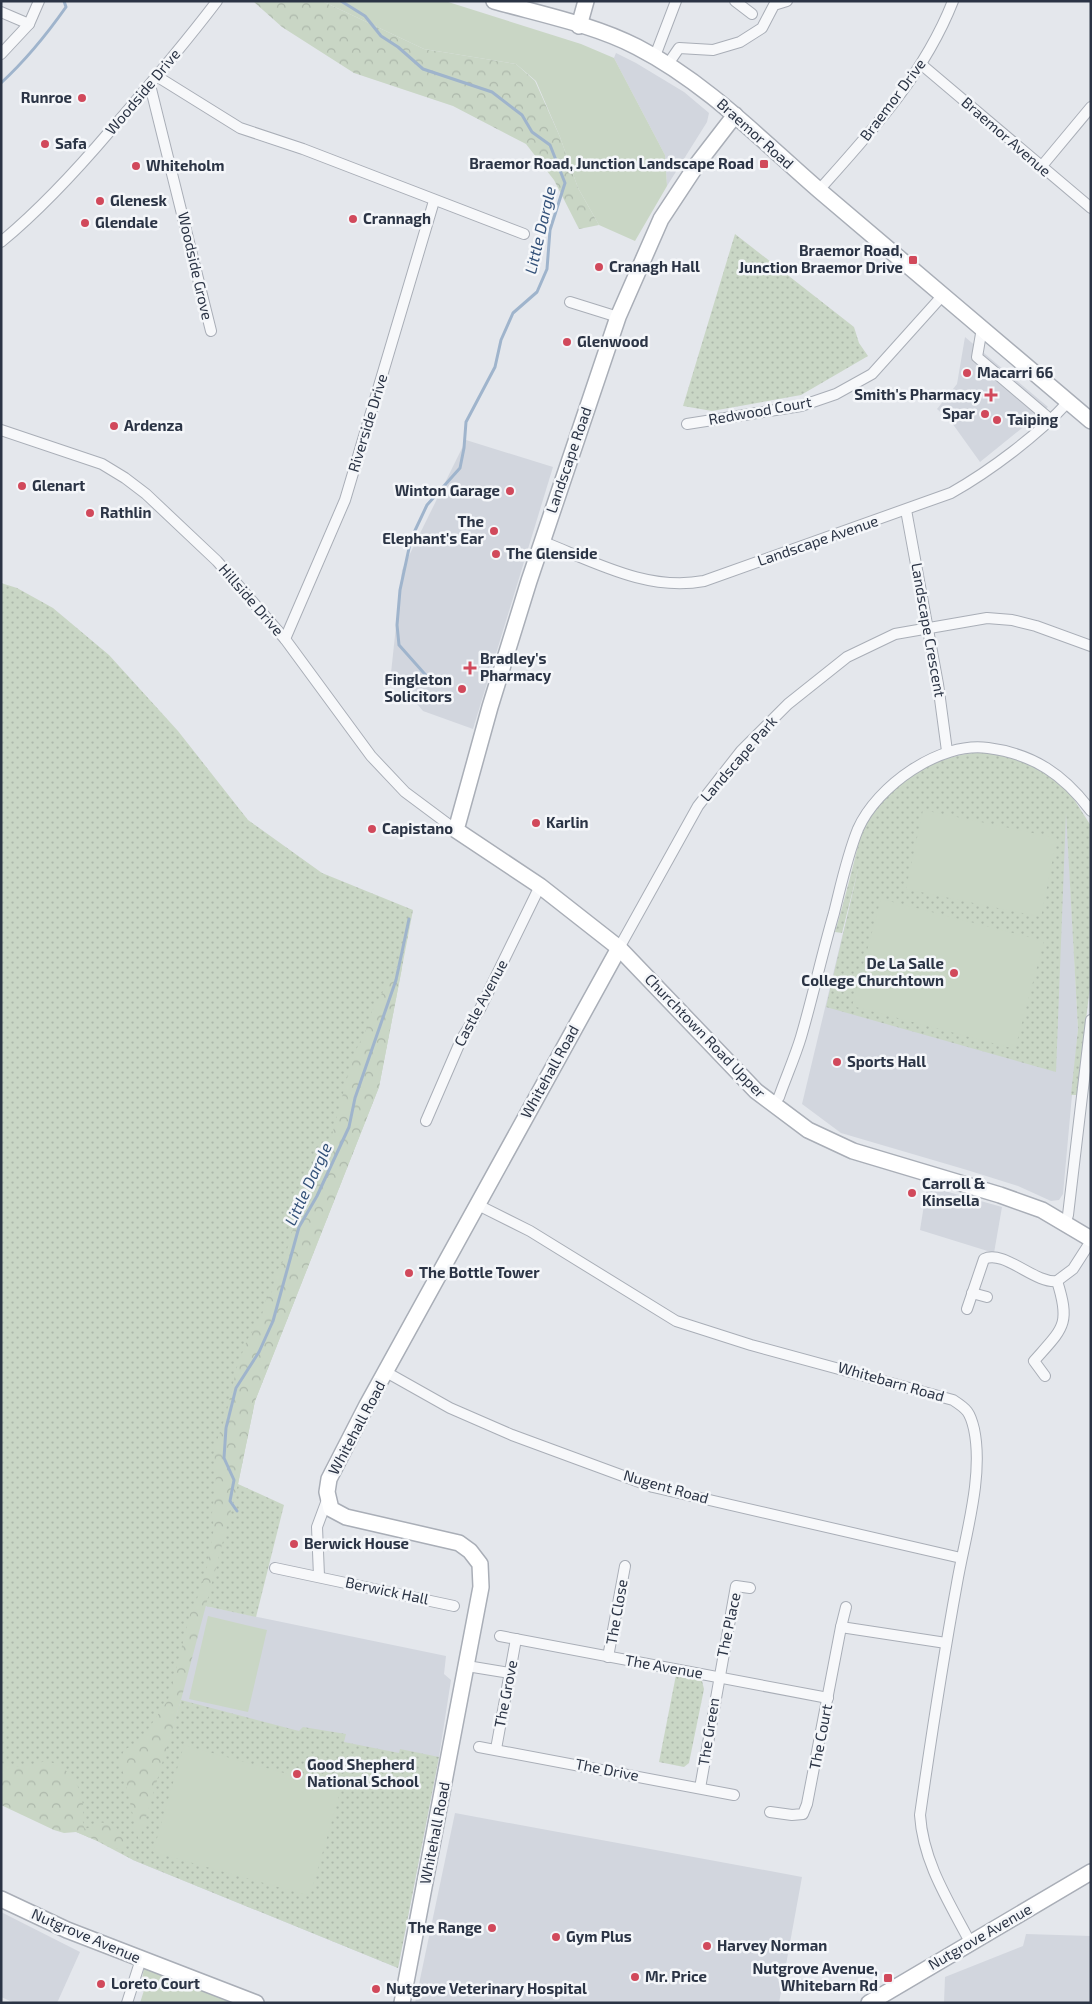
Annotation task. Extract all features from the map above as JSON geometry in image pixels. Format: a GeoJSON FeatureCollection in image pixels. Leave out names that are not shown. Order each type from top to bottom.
{"type":"FeatureCollection","features":[{"type":"Feature","properties":{"kind":"street"},"geometry":{"type":"LineString","coordinates":[[1,54],[29,24],[39,1]]}},
{"type":"Feature","properties":{"kind":"street","name":"Woodside Drive"},"geometry":{"type":"LineString","coordinates":[[1,242],[35,214],[73,176],[158,77],[217,1]]}},
{"type":"Feature","properties":{"kind":"street","name":"Braemor Road"},"geometry":{"type":"LineString","coordinates":[[494,1],[616,37],[661,60],[705,90],[819,190],[1091,421]]}},
{"type":"Feature","properties":{"kind":"street"},"geometry":{"type":"LineString","coordinates":[[579,26],[586,1]]}},
{"type":"Feature","properties":{"kind":"street"},"geometry":{"type":"LineString","coordinates":[[661,60],[676,1]]}},
{"type":"Feature","properties":{"kind":"street"},"geometry":{"type":"LineString","coordinates":[[735,1],[752,14]]}},
{"type":"Feature","properties":{"kind":"street"},"geometry":{"type":"LineString","coordinates":[[661,60],[678,48],[712,50],[740,42],[762,28],[772,3],[787,1]]}},
{"type":"Feature","properties":{"kind":"street","name":"Braemor Drive"},"geometry":{"type":"LineString","coordinates":[[819,190],[880,122],[922,65],[953,1]]}},
{"type":"Feature","properties":{"kind":"street"},"geometry":{"type":"LineString","coordinates":[[1,12],[29,24]]}},
{"type":"Feature","properties":{"kind":"street","name":"Braemor Avenue"},"geometry":{"type":"LineString","coordinates":[[922,65],[1091,208]]}},
{"type":"Feature","properties":{"kind":"street"},"geometry":{"type":"LineString","coordinates":[[158,77],[240,128],[303,149],[434,201],[524,234]]}},
{"type":"Feature","properties":{"kind":"street","name":"Woodside Grove"},"geometry":{"type":"LineString","coordinates":[[150,85],[211,331]]}},
{"type":"Feature","properties":{"kind":"street"},"geometry":{"type":"LineString","coordinates":[[1041,167],[1091,107]]}},
{"type":"Feature","properties":{"kind":"street","name":"Landscape Road"},"geometry":{"type":"LineString","coordinates":[[456,830],[490,708],[542,541],[618,317],[661,219],[698,163],[735,115]]}},
{"type":"Feature","properties":{"kind":"street","name":"Riverside Drive"},"geometry":{"type":"LineString","coordinates":[[285,639],[345,500],[434,201]]}},
{"type":"Feature","properties":{"kind":"street","name":"Redwood Court"},"geometry":{"type":"LineString","coordinates":[[687,424],[801,406],[836,394],[872,374],[943,295]]}},
{"type":"Feature","properties":{"kind":"street"},"geometry":{"type":"LineString","coordinates":[[570,302],[618,317]]}},
{"type":"Feature","properties":{"kind":"street"},"geometry":{"type":"LineString","coordinates":[[982,328],[977,358],[1050,419]]}},
{"type":"Feature","properties":{"kind":"street","name":"Landscape Avenue"},"geometry":{"type":"LineString","coordinates":[[542,541],[626,575],[655,581],[689,584],[704,581],[951,494],[974,480],[1050,419],[1068,402]]}},
{"type":"Feature","properties":{"kind":"street","name":"Hillside Drive"},"geometry":{"type":"LineString","coordinates":[[1,430],[102,464],[146,494],[217,561],[285,639],[372,756],[405,792],[456,830]]}},
{"type":"Feature","properties":{"kind":"street","name":"Landscape Crescent"},"geometry":{"type":"LineString","coordinates":[[906,510],[948,751]]}},
{"type":"Feature","properties":{"kind":"street","name":"Landscape Park"},"geometry":{"type":"LineString","coordinates":[[619,948],[698,806],[741,751],[788,704],[847,657],[895,634],[987,618],[1012,620],[1091,646]]}},
{"type":"Feature","properties":{"kind":"street"},"geometry":{"type":"LineString","coordinates":[[773,1104],[779,1097],[801,1038],[858,829],[880,797],[898,780],[948,751],[983,747],[1024,756],[1062,778],[1074,789],[1091,811]]}},
{"type":"Feature","properties":{"kind":"street","name":"Churchtown Road Upper"},"geometry":{"type":"LineString","coordinates":[[456,830],[540,886],[619,948],[756,1091],[808,1130],[853,1152],[1000,1195],[1042,1210],[1091,1240]]}},
{"type":"Feature","properties":{"kind":"street","name":"Castle Avenue"},"geometry":{"type":"LineString","coordinates":[[426,1121],[457,1047],[480,1009],[540,886]]}},
{"type":"Feature","properties":{"kind":"street","name":"Whitehall Road"},"geometry":{"type":"LineString","coordinates":[[402,2003],[467,1666],[481,1586],[480,1564],[470,1551],[459,1543],[346,1517],[331,1509],[328,1500],[329,1479],[619,948]]}},
{"type":"Feature","properties":{"kind":"street"},"geometry":{"type":"LineString","coordinates":[[1065,1224],[1068,1215],[1091,1020]]}},
{"type":"Feature","properties":{"kind":"street","name":"Whitebarn Road"},"geometry":{"type":"LineString","coordinates":[[478,1205],[530,1231],[676,1321],[751,1345],[953,1400],[969,1411],[974,1430],[976,1453],[972,1503],[946,1643],[920,1816],[921,1838],[933,1872],[970,1942]]}},
{"type":"Feature","properties":{"kind":"street"},"geometry":{"type":"LineString","coordinates":[[967,1309],[980,1264],[989,1256],[998,1258],[1047,1280],[1057,1281],[1073,1269],[1091,1240]]}},
{"type":"Feature","properties":{"kind":"street"},"geometry":{"type":"LineString","coordinates":[[1045,1376],[1034,1361],[1062,1326],[1065,1315],[1057,1281]]}},
{"type":"Feature","properties":{"kind":"street"},"geometry":{"type":"LineString","coordinates":[[972,1293],[988,1297]]}},
{"type":"Feature","properties":{"kind":"street","name":"Nugent Road"},"geometry":{"type":"LineString","coordinates":[[386,1372],[458,1412],[512,1435],[653,1487],[961,1558]]}},
{"type":"Feature","properties":{"kind":"street"},"geometry":{"type":"LineString","coordinates":[[319,1576],[316,1527],[328,1500]]}},
{"type":"Feature","properties":{"kind":"street","name":"The Close"},"geometry":{"type":"LineString","coordinates":[[608,1657],[625,1566]]}},
{"type":"Feature","properties":{"kind":"street","name":"Berwick Hall"},"geometry":{"type":"LineString","coordinates":[[275,1568],[454,1606]]}},
{"type":"Feature","properties":{"kind":"street","name":"The Place"},"geometry":{"type":"LineString","coordinates":[[718,1677],[736,1586],[750,1588]]}},
{"type":"Feature","properties":{"kind":"street","name":"The Court"},"geometry":{"type":"LineString","coordinates":[[770,1812],[792,1816],[803,1814],[807,1804],[846,1607]]}},
{"type":"Feature","properties":{"kind":"street"},"geometry":{"type":"LineString","coordinates":[[841,1627],[946,1643]]}},
{"type":"Feature","properties":{"kind":"street","name":"The Avenue"},"geometry":{"type":"LineString","coordinates":[[500,1636],[828,1698]]}},
{"type":"Feature","properties":{"kind":"street","name":"The Grove"},"geometry":{"type":"LineString","coordinates":[[496,1750],[516,1639]]}},
{"type":"Feature","properties":{"kind":"street"},"geometry":{"type":"LineString","coordinates":[[467,1666],[510,1673]]}},
{"type":"Feature","properties":{"kind":"street","name":"The Green"},"geometry":{"type":"LineString","coordinates":[[700,1788],[718,1677]]}},
{"type":"Feature","properties":{"kind":"street","name":"The Drive"},"geometry":{"type":"LineString","coordinates":[[479,1747],[734,1794]]}},
{"type":"Feature","properties":{"kind":"street","name":"Nutgrove Avenue"},"geometry":{"type":"LineString","coordinates":[[869,2003],[1091,1872]]}},
{"type":"Feature","properties":{"kind":"street","name":"Nutgrove Avenue"},"geometry":{"type":"LineString","coordinates":[[1,1899],[67,1930],[256,2003]]}},
{"type":"Feature","properties":{"kind":"street"},"geometry":{"type":"LineString","coordinates":[[127,2003],[141,1959]]}},
{"type":"Feature","properties":{"kind":"shaded area"},"geometry":{"type":"Polygon","coordinates":[[[616,53],[684,92],[709,113],[707,122],[667,186],[665,155],[614,58],[616,53]]]}},
{"type":"Feature","properties":{"kind":"shaded area"},"geometry":{"type":"Polygon","coordinates":[[[965,337],[1048,407],[980,462],[952,423],[937,409],[957,384],[965,337]]]}},
{"type":"Feature","properties":{"kind":"shaded area"},"geometry":{"type":"Polygon","coordinates":[[[466,440],[553,467],[473,729],[423,711],[391,673],[402,570],[466,440]]]}},
{"type":"Feature","properties":{"kind":"shaded area","name":"De La Salle College Churchtown"},"geometry":{"type":"Polygon","coordinates":[[[933,786],[1049,796],[1066,803],[1078,1029],[1063,1194],[1059,1200],[1051,1201],[1018,1186],[841,1133],[802,1104],[859,866],[933,786]]]}},
{"type":"Feature","properties":{"kind":"shaded area"},"geometry":{"type":"Polygon","coordinates":[[[927,1186],[1002,1207],[994,1253],[920,1230],[927,1186]]]}},
{"type":"Feature","properties":{"kind":"shaded area","name":"Good Shepherd National School"},"geometry":{"type":"Polygon","coordinates":[[[205,1606],[446,1656],[444,1674],[451,1680],[439,1757],[398,1968],[133,1860],[205,1606]]]}},
{"type":"Feature","properties":{"kind":"shaded area"},"geometry":{"type":"Polygon","coordinates":[[[455,1813],[802,1877],[779,2003],[415,2003],[455,1813]]]}},
{"type":"Feature","properties":{"kind":"shaded area"},"geometry":{"type":"Polygon","coordinates":[[[1,1912],[80,1952],[57,2003],[15,2003],[1,1997],[1,1912]]]}},
{"type":"Feature","properties":{"kind":"shaded area"},"geometry":{"type":"Polygon","coordinates":[[[1026,1934],[1091,1936],[1091,2003],[944,2003],[945,1977],[1023,1946],[1026,1934]]]}},
{"type":"Feature","properties":{"kind":"green space"},"geometry":{"type":"Polygon","coordinates":[[[253,1],[322,1],[424,49],[516,64],[535,81],[560,137],[578,188],[599,225],[579,229],[554,180],[526,144],[453,106],[354,73],[282,27],[253,1]]]}},
{"type":"Feature","properties":{"kind":"green space"},"geometry":{"type":"Polygon","coordinates":[[[322,1],[445,1],[581,44],[614,58],[665,155],[667,186],[635,241],[599,225],[578,188],[560,137],[536,81],[516,64],[424,49],[322,1]]]}},
{"type":"Feature","properties":{"kind":"green space"},"geometry":{"type":"Polygon","coordinates":[[[735,234],[854,327],[859,343],[868,356],[801,395],[712,411],[683,406],[735,234]]]}},
{"type":"Feature","properties":{"kind":"green space"},"geometry":{"type":"Polygon","coordinates":[[[1,583],[17,588],[53,608],[109,655],[178,731],[248,820],[322,873],[413,910],[379,1087],[255,1401],[238,1484],[284,1505],[256,1617],[205,1606],[161,1764],[181,1700],[299,1731],[303,1727],[346,1734],[344,1742],[399,1753],[400,1749],[439,1757],[398,1968],[133,1860],[97,1841],[1,1799],[1,583]]]}},
{"type":"Feature","properties":{"kind":"green space"},"geometry":{"type":"Polygon","coordinates":[[[984,752],[1001,754],[1027,763],[1044,773],[1068,790],[1091,826],[1091,978],[1077,1095],[1071,1095],[1078,1029],[1066,813],[1056,1072],[826,1007],[859,866],[842,933],[835,932],[865,825],[887,796],[916,773],[949,758],[984,752]]]}},
{"type":"Feature","properties":{"kind":"green space"},"geometry":{"type":"Polygon","coordinates":[[[923,810],[1057,838],[1041,917],[906,889],[923,810]]]}},
{"type":"Feature","properties":{"kind":"green space"},"geometry":{"type":"Polygon","coordinates":[[[881,899],[1044,941],[1015,1049],[852,1006],[881,899]]]}},
{"type":"Feature","properties":{"kind":"green space"},"geometry":{"type":"Polygon","coordinates":[[[397,967],[402,968],[379,1087],[255,1401],[238,1484],[181,1700],[139,1841],[120,1760],[124,1750],[142,1738],[168,1700],[191,1611],[197,1599],[207,1567],[214,1528],[212,1513],[216,1483],[214,1449],[226,1415],[237,1367],[247,1340],[261,1318],[266,1300],[273,1290],[276,1272],[284,1260],[295,1222],[308,1200],[310,1188],[324,1165],[353,1056],[368,1026],[372,1011],[397,967]]]}},
{"type":"Feature","properties":{"kind":"green space"},"geometry":{"type":"Polygon","coordinates":[[[208,1616],[267,1630],[248,1712],[189,1699],[208,1616]]]}},
{"type":"Feature","properties":{"kind":"green space"},"geometry":{"type":"Polygon","coordinates":[[[676,1675],[702,1681],[704,1689],[689,1763],[684,1767],[659,1762],[676,1675]]]}},
{"type":"Feature","properties":{"kind":"green space"},"geometry":{"type":"Polygon","coordinates":[[[184,1745],[341,1789],[310,1896],[153,1852],[184,1745]]]}},
{"type":"Feature","properties":{"kind":"green space"},"geometry":{"type":"Polygon","coordinates":[[[47,1761],[62,1767],[77,1784],[82,1798],[85,1829],[97,1822],[113,1824],[125,1840],[125,1852],[76,1832],[64,1833],[54,1830],[1,1805],[1,1763],[18,1766],[47,1761]]]}},
{"type":"Feature","properties":{"kind":"green space"},"geometry":{"type":"Polygon","coordinates":[[[152,1960],[243,2003],[140,2003],[146,1984],[142,1979],[144,1968],[152,1960]]]}},
{"type":"Feature","properties":{"kind":"waterway"},"geometry":{"type":"LineString","coordinates":[[1,83],[28,56],[51,27],[66,7],[64,1]]}},
{"type":"Feature","properties":{"kind":"waterway","name":"Little Dargle"},"geometry":{"type":"LineString","coordinates":[[341,1],[365,16],[381,36],[398,47],[423,69],[492,92],[522,115],[532,132],[550,145],[565,183],[550,230],[547,269],[537,292],[513,313],[501,340],[495,367],[466,422],[460,468],[427,505],[411,539],[400,590],[397,625],[399,645],[431,681]]}},
{"type":"Feature","properties":{"kind":"waterway","name":"Little Dargle"},"geometry":{"type":"LineString","coordinates":[[237,1511],[230,1501],[234,1480],[224,1458],[226,1428],[236,1388],[259,1352],[273,1321],[299,1227],[317,1196],[349,1127],[355,1098],[396,980],[409,919]]}},
{"type":"Feature","properties":{"kind":"place","name":"Runroe"},"geometry":{"type":"Point","coordinates":[82,98]}},
{"type":"Feature","properties":{"kind":"place","name":"Safa"},"geometry":{"type":"Point","coordinates":[45,144]}},
{"type":"Feature","properties":{"kind":"place","name":"Braemor Road, Junction Landscape Road"},"geometry":{"type":"Point","coordinates":[764,164]}},
{"type":"Feature","properties":{"kind":"place","name":"Whiteholm"},"geometry":{"type":"Point","coordinates":[136,166]}},
{"type":"Feature","properties":{"kind":"place","name":"Glenesk"},"geometry":{"type":"Point","coordinates":[100,201]}},
{"type":"Feature","properties":{"kind":"place","name":"Crannagh"},"geometry":{"type":"Point","coordinates":[353,219]}},
{"type":"Feature","properties":{"kind":"place","name":"Glendale"},"geometry":{"type":"Point","coordinates":[85,223]}},
{"type":"Feature","properties":{"kind":"place","name":"Braemor Road, Junction Braemor Drive"},"geometry":{"type":"Point","coordinates":[913,260]}},
{"type":"Feature","properties":{"kind":"place","name":"Cranagh Hall"},"geometry":{"type":"Point","coordinates":[599,267]}},
{"type":"Feature","properties":{"kind":"place","name":"Glenwood"},"geometry":{"type":"Point","coordinates":[567,342]}},
{"type":"Feature","properties":{"kind":"place","name":"Macarri 66"},"geometry":{"type":"Point","coordinates":[967,373]}},
{"type":"Feature","properties":{"kind":"place","name":"Smith's Pharmacy"},"geometry":{"type":"Point","coordinates":[991,395]}},
{"type":"Feature","properties":{"kind":"place","name":"Spar"},"geometry":{"type":"Point","coordinates":[985,414]}},
{"type":"Feature","properties":{"kind":"place","name":"Taiping"},"geometry":{"type":"Point","coordinates":[997,420]}},
{"type":"Feature","properties":{"kind":"place","name":"Ardenza"},"geometry":{"type":"Point","coordinates":[114,426]}},
{"type":"Feature","properties":{"kind":"place","name":"Glenart"},"geometry":{"type":"Point","coordinates":[22,486]}},
{"type":"Feature","properties":{"kind":"place","name":"Winton Garage"},"geometry":{"type":"Point","coordinates":[510,491]}},
{"type":"Feature","properties":{"kind":"place","name":"Rathlin"},"geometry":{"type":"Point","coordinates":[90,513]}},
{"type":"Feature","properties":{"kind":"place","name":"The Elephant's Ear"},"geometry":{"type":"Point","coordinates":[494,531]}},
{"type":"Feature","properties":{"kind":"place","name":"The Glenside"},"geometry":{"type":"Point","coordinates":[496,554]}},
{"type":"Feature","properties":{"kind":"place","name":"Bradley's Pharmacy"},"geometry":{"type":"Point","coordinates":[470,668]}},
{"type":"Feature","properties":{"kind":"place","name":"Fingleton Solicitors"},"geometry":{"type":"Point","coordinates":[462,689]}},
{"type":"Feature","properties":{"kind":"place","name":"Karlin"},"geometry":{"type":"Point","coordinates":[536,823]}},
{"type":"Feature","properties":{"kind":"place","name":"Capistano"},"geometry":{"type":"Point","coordinates":[372,829]}},
{"type":"Feature","properties":{"kind":"place","name":"De La Salle College Churchtown"},"geometry":{"type":"Point","coordinates":[954,973]}},
{"type":"Feature","properties":{"kind":"place","name":"Sports Hall"},"geometry":{"type":"Point","coordinates":[837,1062]}},
{"type":"Feature","properties":{"kind":"place","name":"Carroll & Kinsella"},"geometry":{"type":"Point","coordinates":[912,1193]}},
{"type":"Feature","properties":{"kind":"place","name":"The Bottle Tower"},"geometry":{"type":"Point","coordinates":[409,1273]}},
{"type":"Feature","properties":{"kind":"place","name":"Berwick House"},"geometry":{"type":"Point","coordinates":[294,1544]}},
{"type":"Feature","properties":{"kind":"place","name":"Good Shepherd National School"},"geometry":{"type":"Point","coordinates":[297,1774]}},
{"type":"Feature","properties":{"kind":"place","name":"The Range"},"geometry":{"type":"Point","coordinates":[492,1928]}},
{"type":"Feature","properties":{"kind":"place","name":"Gym Plus"},"geometry":{"type":"Point","coordinates":[556,1937]}},
{"type":"Feature","properties":{"kind":"place","name":"Harvey Norman"},"geometry":{"type":"Point","coordinates":[707,1946]}},
{"type":"Feature","properties":{"kind":"place","name":"Mr. Price"},"geometry":{"type":"Point","coordinates":[635,1977]}},
{"type":"Feature","properties":{"kind":"place","name":"Nutgrove Avenue, Whitebarn Rd"},"geometry":{"type":"Point","coordinates":[888,1978]}},
{"type":"Feature","properties":{"kind":"place","name":"Loreto Court"},"geometry":{"type":"Point","coordinates":[101,1984]}},
{"type":"Feature","properties":{"kind":"place","name":"Nutgove Veterinary Hospital"},"geometry":{"type":"Point","coordinates":[376,1989]}}]}
